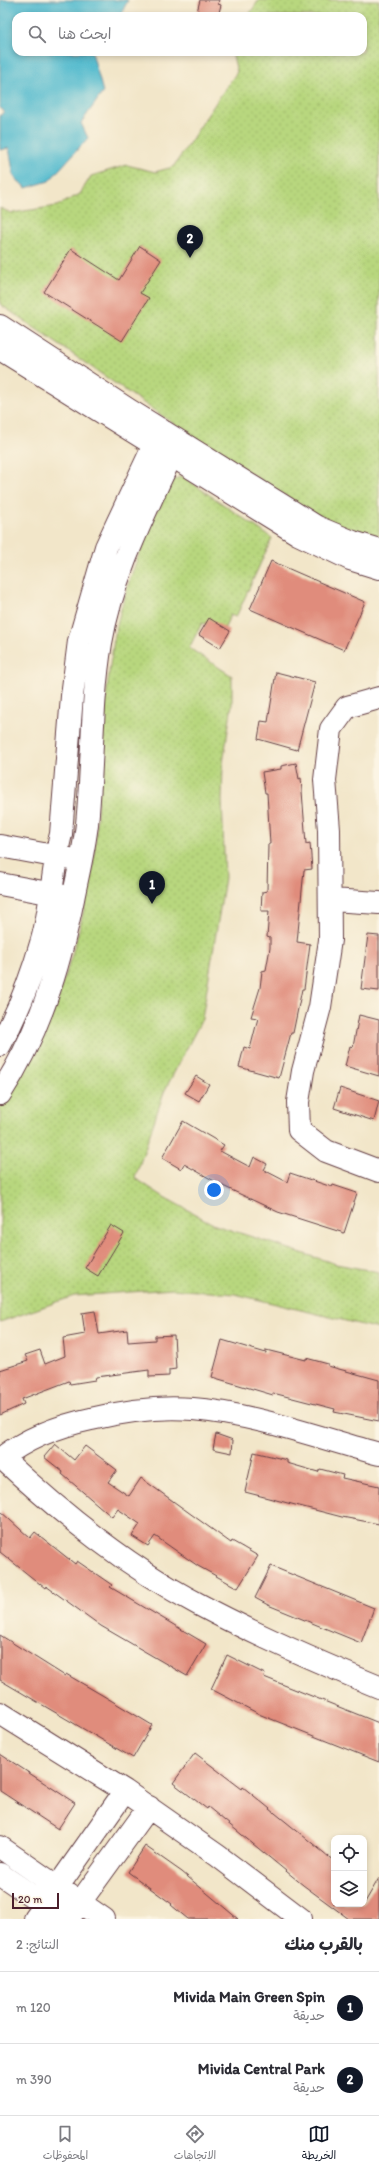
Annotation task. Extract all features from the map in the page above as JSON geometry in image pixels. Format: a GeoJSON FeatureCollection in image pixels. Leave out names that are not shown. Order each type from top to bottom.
{"type":"FeatureCollection","features":[{"type":"Feature","properties":{"kind":"street"},"geometry":{"type":"LineString","coordinates":[[0,326],[298,534],[350,559],[379,568]]}},
{"type":"Feature","properties":{"kind":"street"},"geometry":{"type":"LineString","coordinates":[[0,349],[317,527],[353,542],[379,550]]}},
{"type":"Feature","properties":{"kind":"street"},"geometry":{"type":"LineString","coordinates":[[0,1045],[32,971],[42,939],[61,834],[72,696],[79,641],[106,547],[166,443]]}},
{"type":"Feature","properties":{"kind":"street"},"geometry":{"type":"LineString","coordinates":[[0,1094],[20,1061],[43,1011],[60,961],[74,897],[87,825],[94,705],[101,642],[124,563],[139,524],[166,443]]}},
{"type":"Feature","properties":{"kind":"street"},"geometry":{"type":"LineString","coordinates":[[379,698],[347,707],[331,729],[325,780],[329,830],[331,900],[330,940],[320,1007],[303,1071],[298,1102],[299,1130],[326,1151],[379,1171]]}},
{"type":"Feature","properties":{"kind":"street"},"geometry":{"type":"LineString","coordinates":[[0,846],[81,861]]}},
{"type":"Feature","properties":{"kind":"street"},"geometry":{"type":"LineString","coordinates":[[0,884],[74,897]]}},
{"type":"Feature","properties":{"kind":"street"},"geometry":{"type":"LineString","coordinates":[[331,900],[379,903]]}},
{"type":"Feature","properties":{"kind":"street"},"geometry":{"type":"LineString","coordinates":[[379,1454],[253,1420],[193,1409],[164,1409],[120,1413],[77,1422],[44,1433],[1,1458],[71,1518],[125,1558],[162,1582],[200,1605],[304,1656],[379,1687]]}},
{"type":"Feature","properties":{"kind":"street"},"geometry":{"type":"LineString","coordinates":[[0,1713],[125,1791],[301,1919]]}},
{"type":"Feature","properties":{"kind":"street"},"geometry":{"type":"LineString","coordinates":[[40,1912],[125,1791]]}},
{"type":"Feature","properties":{"kind":"street"},"geometry":{"type":"LineString","coordinates":[[74,1911],[149,1808]]}},
{"type":"Feature","properties":{"kind":"street"},"geometry":{"type":"LineString","coordinates":[[0,1847],[58,1886],[74,1911],[104,1919]]}},
{"type":"Feature","properties":{"kind":"street"},"geometry":{"type":"LineString","coordinates":[[0,1874],[40,1912],[65,1919]]}},
{"type":"Feature","properties":{"kind":"green space"},"geometry":{"type":"Polygon","coordinates":[[[259,0],[379,0],[379,537],[325,521],[203,444],[0,304],[0,208],[11,213],[57,206],[80,194],[91,176],[127,165],[155,172],[173,167],[237,72],[233,56],[367,56],[367,12],[251,12],[259,0]]]}},
{"type":"Feature","properties":{"kind":"green space"},"geometry":{"type":"Polygon","coordinates":[[[182,476],[272,538],[236,617],[230,615],[224,630],[202,623],[189,648],[232,676],[232,704],[223,763],[222,800],[225,878],[202,1019],[164,1092],[135,1178],[164,1197],[215,1225],[336,1264],[379,1272],[379,1329],[235,1294],[172,1289],[74,1296],[0,1322],[0,1107],[18,1080],[34,1051],[48,1021],[71,959],[80,927],[94,857],[106,704],[118,620],[137,560],[169,482],[182,476]]]}},
{"type":"Feature","properties":{"kind":"water"},"geometry":{"type":"Polygon","coordinates":[[[0,0],[128,0],[122,12],[12,12],[12,56],[93,56],[103,92],[81,123],[88,138],[49,181],[26,188],[14,177],[9,148],[0,150],[0,116],[4,111],[0,108],[0,0]]]}},
{"type":"Feature","properties":{"kind":"building"},"geometry":{"type":"Polygon","coordinates":[[[200,0],[219,0],[218,4],[221,5],[219,12],[197,12],[200,0]]]}},
{"type":"Feature","properties":{"kind":"building"},"geometry":{"type":"Polygon","coordinates":[[[140,246],[161,260],[140,293],[149,298],[122,341],[44,292],[71,249],[119,280],[140,246]]]}},
{"type":"Feature","properties":{"kind":"building"},"geometry":{"type":"Polygon","coordinates":[[[271,561],[365,602],[344,650],[250,609],[271,561]]]}},
{"type":"Feature","properties":{"kind":"building"},"geometry":{"type":"Polygon","coordinates":[[[209,618],[230,631],[220,648],[199,635],[209,618]]]}},
{"type":"Feature","properties":{"kind":"building"},"geometry":{"type":"Polygon","coordinates":[[[276,672],[315,682],[297,750],[258,739],[261,721],[268,722],[276,672]]]}},
{"type":"Feature","properties":{"kind":"building"},"geometry":{"type":"Polygon","coordinates":[[[296,763],[299,779],[301,778],[306,844],[310,843],[312,869],[304,870],[297,942],[310,944],[304,989],[302,989],[293,1033],[291,1033],[279,1078],[239,1067],[244,1047],[250,1049],[258,1018],[251,1017],[260,988],[262,971],[266,970],[270,948],[270,938],[267,937],[269,911],[261,911],[262,892],[267,891],[268,844],[270,844],[267,793],[265,793],[262,772],[281,769],[281,766],[296,763]]]}},
{"type":"Feature","properties":{"kind":"building"},"geometry":{"type":"Polygon","coordinates":[[[368,935],[379,936],[379,991],[361,989],[368,935]]]}},
{"type":"Feature","properties":{"kind":"building"},"geometry":{"type":"Polygon","coordinates":[[[359,1015],[379,1020],[379,1076],[345,1066],[350,1046],[353,1047],[359,1015]]]}},
{"type":"Feature","properties":{"kind":"building"},"geometry":{"type":"Polygon","coordinates":[[[196,1076],[209,1084],[199,1101],[185,1093],[196,1076]]]}},
{"type":"Feature","properties":{"kind":"building"},"geometry":{"type":"Polygon","coordinates":[[[340,1088],[379,1101],[374,1121],[334,1108],[340,1088]]]}},
{"type":"Feature","properties":{"kind":"building"},"geometry":{"type":"Polygon","coordinates":[[[183,1121],[224,1145],[220,1151],[250,1167],[254,1157],[267,1164],[264,1170],[287,1182],[290,1173],[332,1187],[333,1185],[357,1193],[344,1233],[278,1212],[225,1187],[184,1164],[181,1169],[162,1158],[183,1121]]]}},
{"type":"Feature","properties":{"kind":"building"},"geometry":{"type":"Polygon","coordinates":[[[111,1225],[124,1233],[98,1276],[85,1268],[111,1225]]]}},
{"type":"Feature","properties":{"kind":"building"},"geometry":{"type":"Polygon","coordinates":[[[95,1311],[99,1334],[127,1330],[128,1342],[155,1340],[155,1336],[174,1335],[176,1369],[169,1370],[169,1376],[149,1377],[149,1370],[96,1377],[95,1380],[70,1384],[69,1381],[22,1399],[24,1404],[0,1415],[0,1370],[28,1361],[25,1355],[40,1350],[45,1364],[65,1356],[63,1338],[85,1334],[82,1313],[95,1311]]]}},
{"type":"Feature","properties":{"kind":"building"},"geometry":{"type":"Polygon","coordinates":[[[222,1340],[266,1353],[266,1350],[306,1360],[306,1358],[328,1364],[328,1366],[379,1380],[379,1421],[334,1412],[335,1409],[273,1393],[273,1395],[212,1377],[222,1340]]]}},
{"type":"Feature","properties":{"kind":"building"},"geometry":{"type":"Polygon","coordinates":[[[216,1434],[233,1440],[232,1453],[213,1449],[216,1434]]]}},
{"type":"Feature","properties":{"kind":"building"},"geometry":{"type":"Polygon","coordinates":[[[55,1444],[74,1460],[85,1446],[117,1470],[108,1482],[129,1496],[141,1478],[231,1543],[232,1541],[258,1556],[238,1588],[198,1566],[155,1536],[148,1546],[132,1536],[140,1524],[118,1509],[112,1517],[62,1474],[63,1472],[44,1457],[55,1444]]]}},
{"type":"Feature","properties":{"kind":"building"},"geometry":{"type":"Polygon","coordinates":[[[254,1452],[287,1460],[287,1463],[318,1472],[320,1469],[343,1475],[342,1478],[379,1486],[379,1524],[342,1517],[245,1492],[254,1452]]]}},
{"type":"Feature","properties":{"kind":"building"},"geometry":{"type":"Polygon","coordinates":[[[0,1511],[30,1538],[35,1532],[75,1564],[77,1561],[112,1585],[110,1587],[206,1644],[187,1676],[101,1626],[46,1586],[45,1588],[0,1552],[0,1511]]]}},
{"type":"Feature","properties":{"kind":"building"},"geometry":{"type":"Polygon","coordinates":[[[271,1566],[374,1608],[361,1643],[268,1605],[255,1598],[271,1566]]]}},
{"type":"Feature","properties":{"kind":"building"},"geometry":{"type":"Polygon","coordinates":[[[0,1635],[65,1676],[66,1674],[152,1725],[133,1758],[0,1680],[0,1635]]]}},
{"type":"Feature","properties":{"kind":"building"},"geometry":{"type":"Polygon","coordinates":[[[227,1655],[265,1674],[264,1677],[379,1723],[379,1762],[261,1715],[211,1689],[227,1655]]]}},
{"type":"Feature","properties":{"kind":"building"},"geometry":{"type":"Polygon","coordinates":[[[195,1753],[242,1789],[243,1787],[331,1859],[331,1906],[303,1885],[208,1807],[207,1809],[173,1783],[195,1753]]]}},
{"type":"Feature","properties":{"kind":"building"},"geometry":{"type":"Polygon","coordinates":[[[0,1754],[75,1803],[58,1829],[0,1791],[0,1754]]]}},
{"type":"Feature","properties":{"kind":"building"},"geometry":{"type":"Polygon","coordinates":[[[145,1846],[182,1872],[238,1919],[188,1919],[171,1905],[172,1904],[128,1872],[145,1846]]]}},
{"type":"Feature","properties":{"kind":"building"},"geometry":{"type":"Polygon","coordinates":[[[379,1878],[379,1919],[349,1919],[333,1907],[367,1907],[367,1899],[379,1878]]]}},
{"type":"Feature","properties":{"kind":"place","name":"Mivida Central Park"},"geometry":{"type":"Point","coordinates":[190,258]}},
{"type":"Feature","properties":{"kind":"place","name":"Mivida Main Green Spin"},"geometry":{"type":"Point","coordinates":[152,904]}}]}
